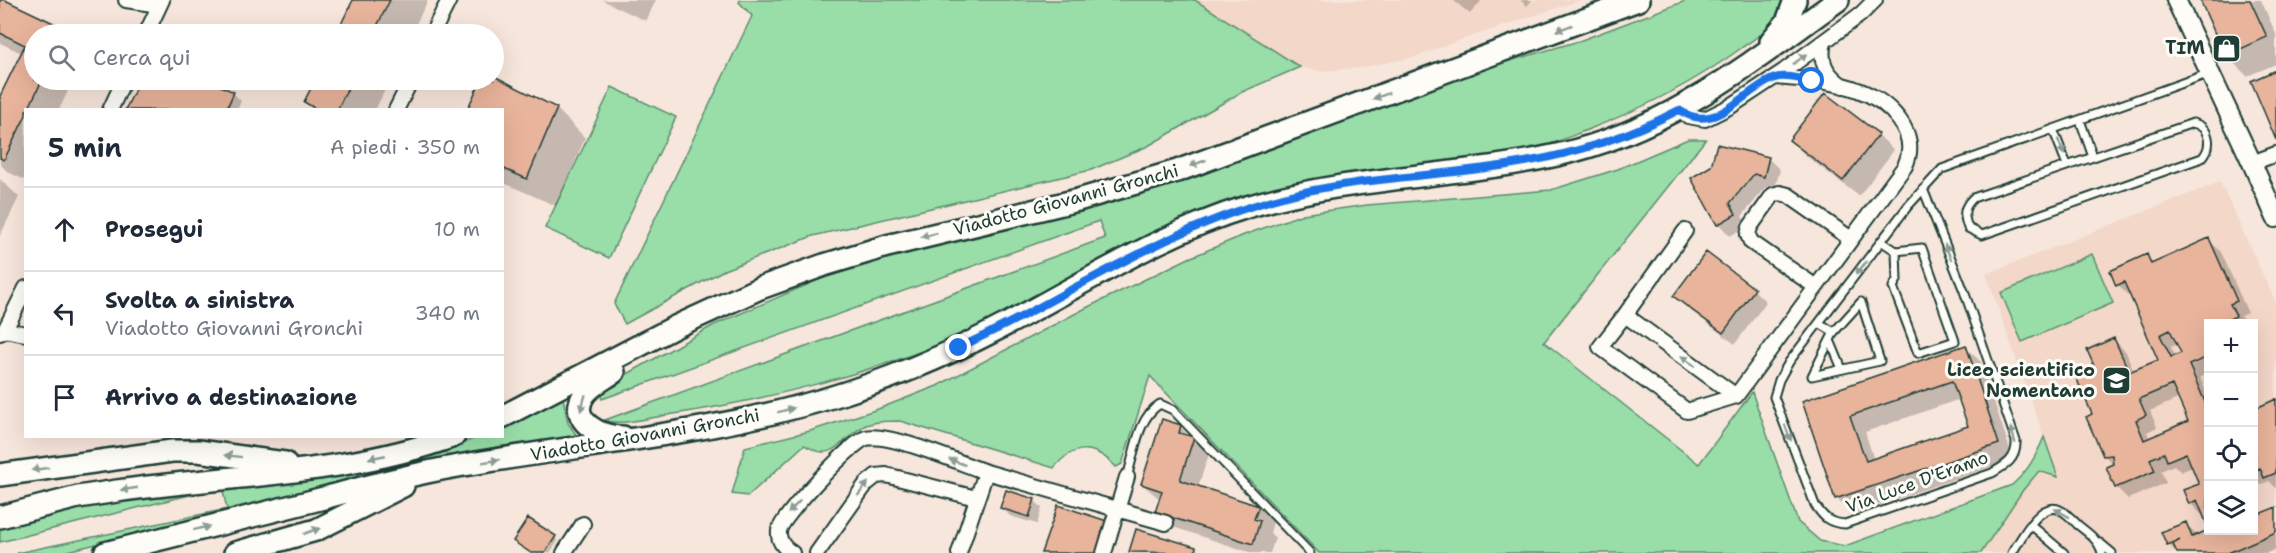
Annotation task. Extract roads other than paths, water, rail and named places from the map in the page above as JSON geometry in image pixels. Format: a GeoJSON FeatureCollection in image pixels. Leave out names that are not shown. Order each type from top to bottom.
{"type":"FeatureCollection","features":[{"type":"Feature","properties":{"kind":"main road","name":"Viadotto Giovanni Gronchi"},"geometry":{"type":"LineString","coordinates":[[504,416],[675,327],[760,288],[824,265],[905,242],[1099,195],[1177,171],[1638,0]]}},
{"type":"Feature","properties":{"kind":"main road"},"geometry":{"type":"LineString","coordinates":[[1736,75],[1753,61],[1778,34],[1787,21],[1795,0]]}},
{"type":"Feature","properties":{"kind":"main road","name":"Viadotto Giovanni Gronchi"},"geometry":{"type":"LineString","coordinates":[[105,553],[433,471],[694,430],[810,404],[903,372],[1003,326],[1151,246],[1230,212],[1311,191],[1499,166],[1559,155],[1601,142],[1679,110],[1736,75],[1838,0]]}},
{"type":"Feature","properties":{"kind":"main road"},"geometry":{"type":"LineString","coordinates":[[675,327],[588,391],[580,404],[580,414],[594,430],[604,435],[618,437],[694,430]]}},
{"type":"Feature","properties":{"kind":"main road"},"geometry":{"type":"LineString","coordinates":[[0,517],[78,497],[117,490],[312,468],[386,455],[447,438]]}},
{"type":"Feature","properties":{"kind":"main road"},"geometry":{"type":"LineString","coordinates":[[0,475],[172,451],[198,452],[312,468]]}},
{"type":"Feature","properties":{"kind":"main road"},"geometry":{"type":"LineString","coordinates":[[235,553],[294,538],[336,522],[433,471]]}},
{"type":"Feature","properties":{"kind":"street"},"geometry":{"type":"LineString","coordinates":[[126,0],[161,3],[151,24]]}},
{"type":"Feature","properties":{"kind":"street"},"geometry":{"type":"LineString","coordinates":[[437,24],[449,0]]}},
{"type":"Feature","properties":{"kind":"street"},"geometry":{"type":"LineString","coordinates":[[1679,110],[1688,116],[1705,118],[1731,106],[1824,42],[1862,14],[1875,0]]}},
{"type":"Feature","properties":{"kind":"street"},"geometry":{"type":"LineString","coordinates":[[2176,0],[2252,162],[2276,219]]}},
{"type":"Feature","properties":{"kind":"street"},"geometry":{"type":"LineString","coordinates":[[1824,42],[1822,55],[1824,65],[1834,80],[1844,87]]}},
{"type":"Feature","properties":{"kind":"street"},"geometry":{"type":"LineString","coordinates":[[1685,231],[1600,347],[1687,411],[1736,396],[1905,166],[1910,149],[1907,132],[1901,122],[1870,95],[1857,89],[1776,77]]}},
{"type":"Feature","properties":{"kind":"street"},"geometry":{"type":"LineString","coordinates":[[111,108],[119,90]]}},
{"type":"Feature","properties":{"kind":"street"},"geometry":{"type":"LineString","coordinates":[[397,108],[406,90]]}},
{"type":"Feature","properties":{"kind":"street"},"geometry":{"type":"LineString","coordinates":[[2252,162],[2276,154]]}},
{"type":"Feature","properties":{"kind":"street"},"geometry":{"type":"LineString","coordinates":[[1816,287],[1751,242],[1748,235],[1750,227],[1773,195],[1780,193],[1788,195],[1851,239]]}},
{"type":"Feature","properties":{"kind":"street"},"geometry":{"type":"LineString","coordinates":[[24,292],[3,332],[24,334]]}},
{"type":"Feature","properties":{"kind":"street"},"geometry":{"type":"LineString","coordinates":[[1625,315],[1736,396]]}},
{"type":"Feature","properties":{"kind":"street"},"geometry":{"type":"LineString","coordinates":[[792,553],[780,541],[779,532],[785,516],[847,450],[867,438],[891,440],[986,472],[1166,523]]}},
{"type":"Feature","properties":{"kind":"street"},"geometry":{"type":"LineString","coordinates":[[959,553],[986,472]]}},
{"type":"Feature","properties":{"kind":"street"},"geometry":{"type":"LineString","coordinates":[[817,553],[866,484],[876,476],[886,475],[976,498]]}},
{"type":"Feature","properties":{"kind":"street"},"geometry":{"type":"LineString","coordinates":[[1104,553],[1127,477]]}},
{"type":"Feature","properties":{"kind":"street"},"geometry":{"type":"LineString","coordinates":[[564,553],[583,524]]}},
{"type":"Feature","properties":{"kind":"lane","name":"Via Luce D'Eramo"},"geometry":{"type":"LineString","coordinates":[[1923,189],[1964,291],[2016,441],[2016,451],[2008,463],[1992,473],[1850,522],[1831,523],[1815,505],[1774,397],[1779,380],[1789,362],[1923,189],[1942,169],[2211,73]]}},
{"type":"Feature","properties":{"kind":"lane"},"geometry":{"type":"LineString","coordinates":[[2080,120],[2093,157]]}},
{"type":"Feature","properties":{"kind":"lane"},"geometry":{"type":"LineString","coordinates":[[2193,123],[2204,128],[2208,136],[2207,152],[2202,158],[1982,235],[1968,228],[1964,217],[1965,206],[1973,198],[2067,165],[2193,123]]}},
{"type":"Feature","properties":{"kind":"lane"},"geometry":{"type":"LineString","coordinates":[[2054,129],[2067,165]]}},
{"type":"Feature","properties":{"kind":"lane"},"geometry":{"type":"LineString","coordinates":[[1881,242],[1896,251],[1922,248],[1955,341],[1918,352],[1893,287],[1897,280],[1896,251]]}},
{"type":"Feature","properties":{"kind":"lane"},"geometry":{"type":"LineString","coordinates":[[1861,302],[1880,361],[1812,376],[1830,340],[1834,332],[1861,302]]}},
{"type":"Feature","properties":{"kind":"lane"},"geometry":{"type":"LineString","coordinates":[[1819,322],[1834,332]]}},
{"type":"Feature","properties":{"kind":"lane"},"geometry":{"type":"LineString","coordinates":[[1830,340],[1842,369]]}},
{"type":"Feature","properties":{"kind":"lane"},"geometry":{"type":"LineString","coordinates":[[1127,477],[1144,420],[1150,410],[1160,404],[1173,410],[1310,553]]}},
{"type":"Feature","properties":{"kind":"lane"},"geometry":{"type":"LineString","coordinates":[[2012,553],[2031,525],[2042,512],[2049,508],[2061,510],[2112,553]]}},
{"type":"Feature","properties":{"kind":"lane"},"geometry":{"type":"LineString","coordinates":[[2031,525],[2064,553]]}},
{"type":"Feature","properties":{"kind":"lane"},"geometry":{"type":"LineString","coordinates":[[2096,540],[2102,553]]}},
{"type":"Feature","properties":{"kind":"place","name":"TIM"},"geometry":{"type":"Point","coordinates":[2226,48]}},
{"type":"Feature","properties":{"kind":"place","name":"Liceo scientifico Nomentano"},"geometry":{"type":"Point","coordinates":[2116,380]}}]}
